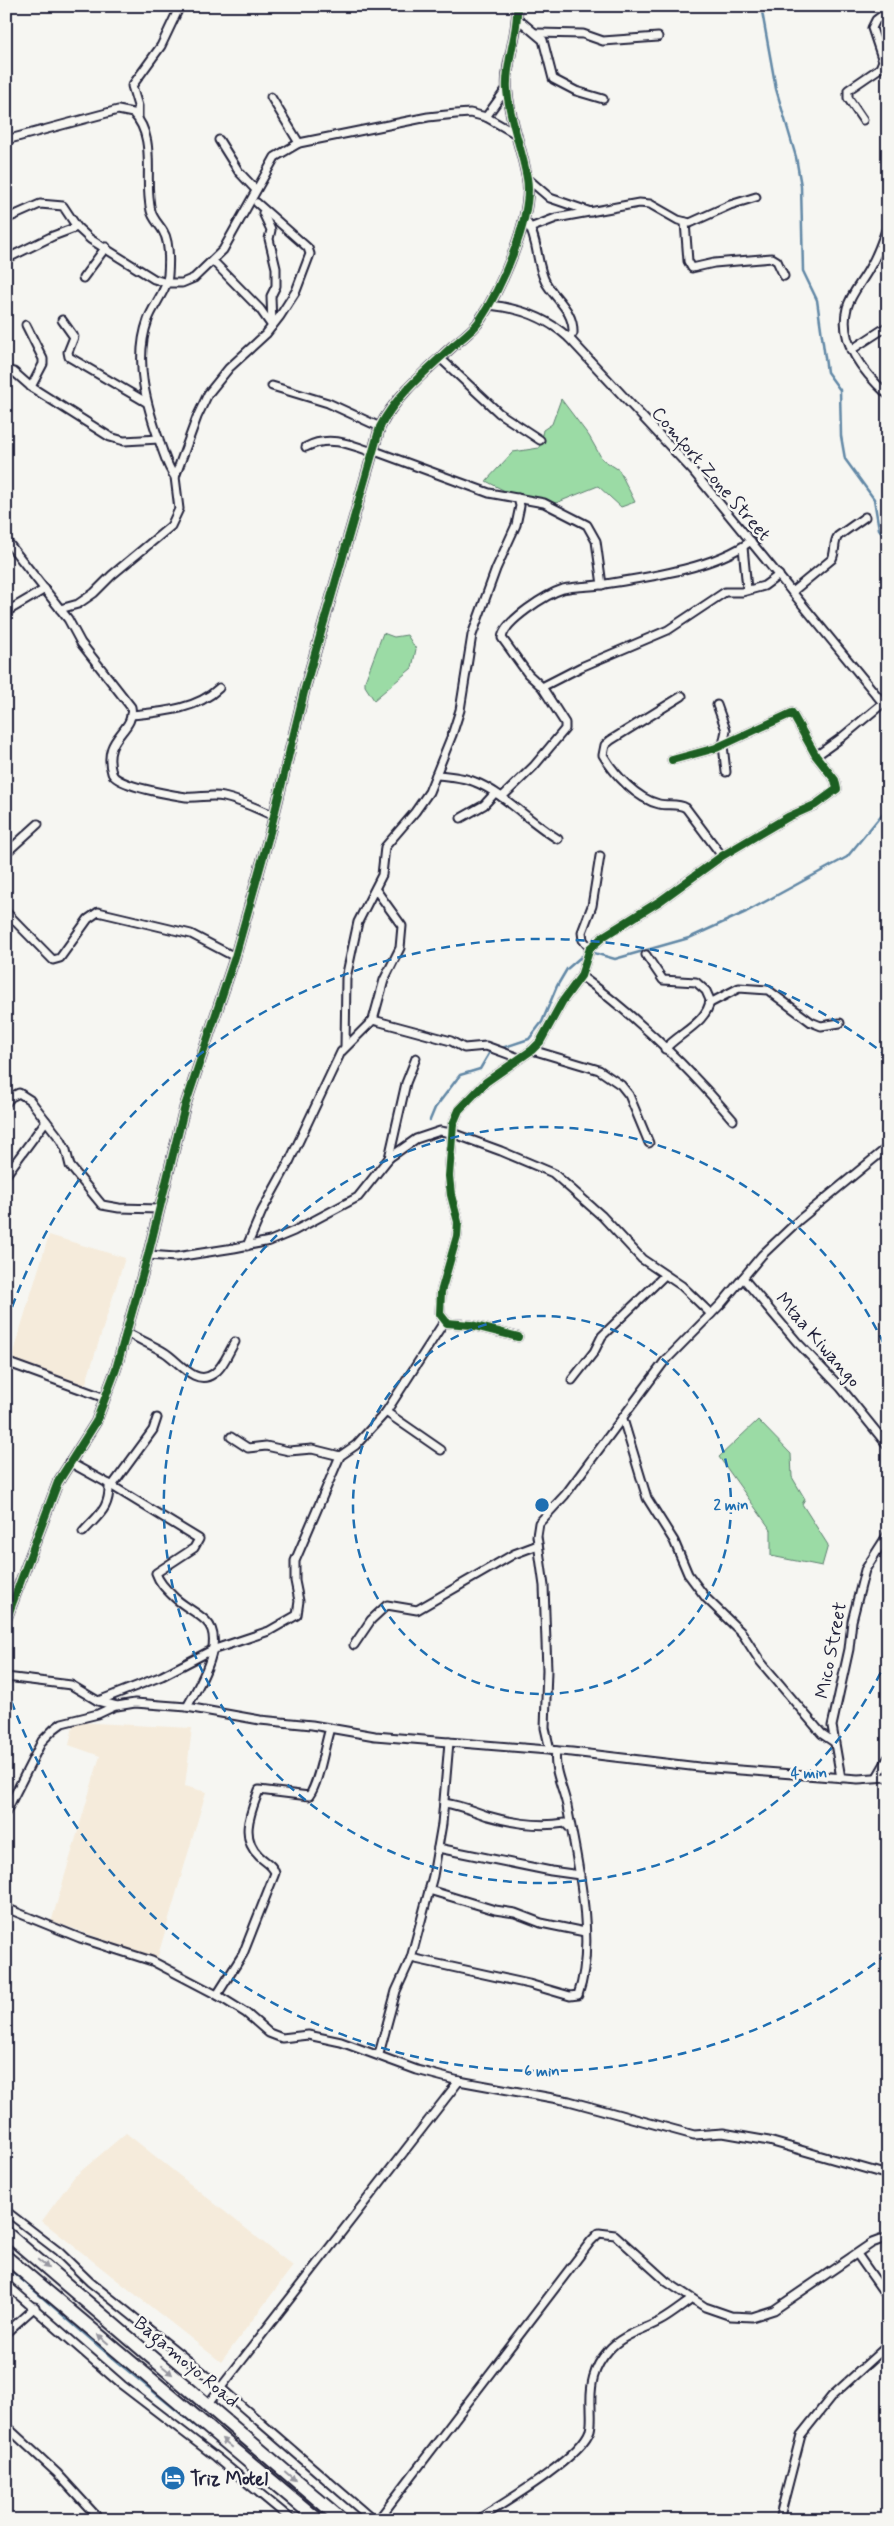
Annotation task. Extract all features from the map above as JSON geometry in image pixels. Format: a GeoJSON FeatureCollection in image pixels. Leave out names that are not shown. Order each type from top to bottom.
{"type":"FeatureCollection","features":[{"type":"Feature","properties":{"kind":"highway","name":"Bagamoyo Road"},"geometry":{"type":"LineString","coordinates":[[6,2233],[342,2520]]}},
{"type":"Feature","properties":{"kind":"highway","name":"Bagamoyo Road"},"geometry":{"type":"LineString","coordinates":[[6,2257],[318,2520]]}},
{"type":"Feature","properties":{"kind":"street"},"geometry":{"type":"LineString","coordinates":[[60,609],[70,607],[94,593],[112,575],[171,526],[179,510],[175,477],[170,469],[146,402],[142,380],[147,321],[167,283],[166,237],[151,214],[146,139],[138,118],[138,106],[132,86],[161,46],[180,6]]}},
{"type":"Feature","properties":{"kind":"street"},"geometry":{"type":"LineString","coordinates":[[6,1620],[9,1606],[58,1482],[96,1422],[116,1369],[148,1255],[185,1106],[235,957],[274,816],[305,688],[317,652],[380,427],[392,407],[440,358],[477,324],[522,233],[528,200],[528,179],[516,134],[507,88],[518,19],[518,6]]}},
{"type":"Feature","properties":{"kind":"street"},"geometry":{"type":"LineString","coordinates":[[863,120],[848,98],[848,90],[880,68],[883,61],[872,28],[876,20],[888,11]]}},
{"type":"Feature","properties":{"kind":"street"},"geometry":{"type":"LineString","coordinates":[[518,19],[537,33],[548,52],[548,66],[553,79],[576,91],[603,99]]}},
{"type":"Feature","properties":{"kind":"street"},"geometry":{"type":"LineString","coordinates":[[537,33],[587,34],[603,41],[658,37]]}},
{"type":"Feature","properties":{"kind":"street"},"geometry":{"type":"LineString","coordinates":[[486,116],[507,88]]}},
{"type":"Feature","properties":{"kind":"street"},"geometry":{"type":"LineString","coordinates":[[271,97],[299,143]]}},
{"type":"Feature","properties":{"kind":"street"},"geometry":{"type":"LineString","coordinates":[[6,140],[118,110],[127,110],[138,118]]}},
{"type":"Feature","properties":{"kind":"street"},"geometry":{"type":"LineString","coordinates":[[6,219],[29,207],[40,204],[63,206],[77,227],[90,239],[106,247],[154,279],[167,283],[188,282],[213,262],[229,241],[275,157],[299,143],[428,117],[470,113],[486,116],[516,134]]}},
{"type":"Feature","properties":{"kind":"street"},"geometry":{"type":"LineString","coordinates":[[219,140],[239,172],[256,190]]}},
{"type":"Feature","properties":{"kind":"street"},"geometry":{"type":"LineString","coordinates":[[528,179],[550,198],[593,212]]}},
{"type":"Feature","properties":{"kind":"street"},"geometry":{"type":"LineString","coordinates":[[530,228],[556,218],[626,204],[650,204],[685,222],[695,222],[722,208],[756,197]]}},
{"type":"Feature","properties":{"kind":"street"},"geometry":{"type":"LineString","coordinates":[[175,477],[196,417],[208,394],[229,368],[272,326],[296,291],[310,254],[308,248],[257,203],[248,204]]}},
{"type":"Feature","properties":{"kind":"street"},"geometry":{"type":"LineString","coordinates":[[257,203],[271,230],[270,247],[275,261],[276,286],[271,296],[272,326]]}},
{"type":"Feature","properties":{"kind":"street"},"geometry":{"type":"LineString","coordinates":[[525,218],[530,228],[546,284],[561,300],[571,319],[573,333],[569,338]]}},
{"type":"Feature","properties":{"kind":"street"},"geometry":{"type":"LineString","coordinates":[[685,222],[688,260],[692,268],[714,263],[772,258],[777,261],[784,276]]}},
{"type":"Feature","properties":{"kind":"street"},"geometry":{"type":"LineString","coordinates":[[888,224],[871,266],[847,308],[848,335],[851,350],[860,366],[888,395]]}},
{"type":"Feature","properties":{"kind":"street"},"geometry":{"type":"LineString","coordinates":[[10,258],[52,236],[77,227]]}},
{"type":"Feature","properties":{"kind":"street"},"geometry":{"type":"LineString","coordinates":[[83,278],[106,247]]}},
{"type":"Feature","properties":{"kind":"street"},"geometry":{"type":"LineString","coordinates":[[213,262],[260,309],[272,326]]}},
{"type":"Feature","properties":{"kind":"street","name":"Comfort Zone Street"},"geometry":{"type":"LineString","coordinates":[[488,305],[533,313],[557,327],[569,338],[693,472],[885,701]]}},
{"type":"Feature","properties":{"kind":"street"},"geometry":{"type":"LineString","coordinates":[[62,320],[74,337],[68,352],[70,357],[146,402]]}},
{"type":"Feature","properties":{"kind":"street"},"geometry":{"type":"LineString","coordinates":[[26,325],[43,358],[43,364],[31,387]]}},
{"type":"Feature","properties":{"kind":"street"},"geometry":{"type":"LineString","coordinates":[[851,350],[888,326]]}},
{"type":"Feature","properties":{"kind":"street"},"geometry":{"type":"LineString","coordinates":[[440,358],[499,413],[540,440]]}},
{"type":"Feature","properties":{"kind":"street"},"geometry":{"type":"LineString","coordinates":[[6,370],[14,372],[31,387],[110,437],[124,441],[159,439]]}},
{"type":"Feature","properties":{"kind":"street"},"geometry":{"type":"LineString","coordinates":[[272,386],[328,403],[380,427]]}},
{"type":"Feature","properties":{"kind":"street"},"geometry":{"type":"LineString","coordinates":[[306,447],[320,441],[336,441],[372,451],[489,493],[544,503],[590,526],[596,541],[602,585]]}},
{"type":"Feature","properties":{"kind":"street"},"geometry":{"type":"LineString","coordinates":[[345,1047],[346,978],[358,922],[376,890],[382,874],[385,847],[415,812],[429,792],[452,735],[460,710],[472,635],[519,516],[518,498]]}},
{"type":"Feature","properties":{"kind":"street"},"geometry":{"type":"LineString","coordinates":[[792,592],[832,559],[835,552],[834,540],[865,517]]}},
{"type":"Feature","properties":{"kind":"street"},"geometry":{"type":"LineString","coordinates":[[6,540],[60,609],[81,643],[128,703],[131,715],[110,750],[112,775],[136,786],[188,797],[222,796],[274,816]]}},
{"type":"Feature","properties":{"kind":"street"},"geometry":{"type":"LineString","coordinates":[[461,818],[499,795],[534,766],[565,729],[565,723],[542,688],[528,674],[502,638],[504,629],[524,610],[558,591],[602,585],[694,566],[743,547],[751,541]]}},
{"type":"Feature","properties":{"kind":"street"},"geometry":{"type":"LineString","coordinates":[[743,547],[746,589]]}},
{"type":"Feature","properties":{"kind":"street"},"geometry":{"type":"LineString","coordinates":[[542,688],[581,667],[668,630],[725,592],[764,586],[779,575]]}},
{"type":"Feature","properties":{"kind":"street"},"geometry":{"type":"LineString","coordinates":[[6,612],[45,589]]}},
{"type":"Feature","properties":{"kind":"street"},"geometry":{"type":"LineString","coordinates":[[131,715],[166,712],[209,696],[219,688]]}},
{"type":"Feature","properties":{"kind":"street"},"geometry":{"type":"LineString","coordinates":[[682,696],[611,740],[605,745],[603,755],[614,770],[640,795],[656,803],[686,808],[722,856]]}},
{"type":"Feature","properties":{"kind":"street"},"geometry":{"type":"LineString","coordinates":[[816,756],[842,738],[885,701]]}},
{"type":"Feature","properties":{"kind":"street"},"geometry":{"type":"LineString","coordinates":[[716,705],[726,730],[723,745],[726,772]]}},
{"type":"Feature","properties":{"kind":"street"},"geometry":{"type":"LineString","coordinates":[[444,1322],[440,1314],[439,1304],[453,1255],[458,1222],[449,1185],[452,1133],[455,1117],[467,1101],[486,1082],[532,1050],[540,1042],[562,1002],[581,976],[590,948],[604,936],[660,901],[722,856],[788,817],[815,805],[837,790],[835,780],[816,756],[792,713],[723,745],[672,760]]}},
{"type":"Feature","properties":{"kind":"street"},"geometry":{"type":"LineString","coordinates":[[436,774],[466,779],[499,795],[510,806],[558,839]]}},
{"type":"Feature","properties":{"kind":"street"},"geometry":{"type":"LineString","coordinates":[[6,853],[38,824]]}},
{"type":"Feature","properties":{"kind":"street"},"geometry":{"type":"LineString","coordinates":[[590,948],[583,940],[582,932],[592,906],[600,856]]}},
{"type":"Feature","properties":{"kind":"street"},"geometry":{"type":"LineString","coordinates":[[247,1246],[262,1211],[290,1160],[326,1080],[345,1047],[373,1020],[384,980],[400,948],[403,933],[399,921],[376,890]]}},
{"type":"Feature","properties":{"kind":"street"},"geometry":{"type":"LineString","coordinates":[[6,912],[53,960],[60,958],[88,920],[98,912],[191,934],[235,957]]}},
{"type":"Feature","properties":{"kind":"street"},"geometry":{"type":"LineString","coordinates":[[646,955],[661,979],[666,981],[696,982],[706,991],[710,1003]]}},
{"type":"Feature","properties":{"kind":"street"},"geometry":{"type":"LineString","coordinates":[[581,976],[619,1005],[665,1049],[732,1120]]}},
{"type":"Feature","properties":{"kind":"street"},"geometry":{"type":"LineString","coordinates":[[665,1049],[700,1018],[710,1003],[739,988],[768,990],[811,1022],[821,1026],[840,1023]]}},
{"type":"Feature","properties":{"kind":"street"},"geometry":{"type":"LineString","coordinates":[[373,1020],[466,1048],[474,1045],[486,1046],[519,1058]]}},
{"type":"Feature","properties":{"kind":"street"},"geometry":{"type":"LineString","coordinates":[[532,1050],[599,1070],[621,1085],[629,1095],[649,1143]]}},
{"type":"Feature","properties":{"kind":"street"},"geometry":{"type":"LineString","coordinates":[[389,1158],[406,1083],[416,1058]]}},
{"type":"Feature","properties":{"kind":"street"},"geometry":{"type":"LineString","coordinates":[[6,1103],[15,1094],[22,1094],[30,1100],[64,1145],[70,1166],[102,1205],[119,1208],[159,1209]]}},
{"type":"Feature","properties":{"kind":"street"},"geometry":{"type":"LineString","coordinates":[[6,1175],[46,1121]]}},
{"type":"Feature","properties":{"kind":"street"},"geometry":{"type":"LineString","coordinates":[[148,1255],[176,1257],[247,1246],[270,1241],[294,1231],[346,1205],[364,1192],[389,1158],[416,1139],[440,1131],[452,1133],[532,1163],[553,1173],[602,1216],[642,1259],[682,1286],[711,1314]]}},
{"type":"Feature","properties":{"kind":"street"},"geometry":{"type":"LineString","coordinates":[[411,1958],[529,1984],[576,1997],[583,1976],[586,1954],[585,1932],[580,1875],[567,1805],[556,1768],[553,1750],[545,1728],[547,1670],[544,1595],[537,1530],[540,1521],[565,1496],[664,1362],[711,1314],[762,1255],[799,1220],[888,1147]]}},
{"type":"Feature","properties":{"kind":"street"},"geometry":{"type":"LineString","coordinates":[[572,1380],[594,1352],[602,1336],[665,1275]]}},
{"type":"Feature","properties":{"kind":"street","name":"Mtaa Kiwango"},"geometry":{"type":"LineString","coordinates":[[743,1278],[797,1342],[841,1388],[888,1446]]}},
{"type":"Feature","properties":{"kind":"street"},"geometry":{"type":"LineString","coordinates":[[444,1322],[471,1325],[518,1337]]}},
{"type":"Feature","properties":{"kind":"street"},"geometry":{"type":"LineString","coordinates":[[98,1701],[162,1676],[212,1650],[269,1631],[297,1615],[299,1601],[295,1581],[295,1561],[340,1456],[356,1445],[386,1412],[444,1322]]}},
{"type":"Feature","properties":{"kind":"street"},"geometry":{"type":"LineString","coordinates":[[126,1332],[166,1353],[180,1366],[200,1377],[209,1376],[217,1371],[234,1342]]}},
{"type":"Feature","properties":{"kind":"street"},"geometry":{"type":"LineString","coordinates":[[6,1362],[105,1398]]}},
{"type":"Feature","properties":{"kind":"street"},"geometry":{"type":"LineString","coordinates":[[386,1412],[441,1450]]}},
{"type":"Feature","properties":{"kind":"street"},"geometry":{"type":"LineString","coordinates":[[83,1532],[106,1508],[109,1502],[111,1485],[153,1430],[157,1418]]}},
{"type":"Feature","properties":{"kind":"street"},"geometry":{"type":"LineString","coordinates":[[623,1419],[647,1498],[668,1530],[697,1587],[742,1633],[760,1661],[822,1734],[834,1742]]}},
{"type":"Feature","properties":{"kind":"street"},"geometry":{"type":"LineString","coordinates":[[231,1437],[248,1448],[266,1446],[289,1451],[312,1449],[340,1456]]}},
{"type":"Feature","properties":{"kind":"street"},"geometry":{"type":"LineString","coordinates":[[69,1462],[111,1485],[199,1539],[194,1548],[156,1573],[158,1580],[175,1599],[210,1625],[212,1650],[210,1662],[187,1707]]}},
{"type":"Feature","properties":{"kind":"street","name":"Mico Street"},"geometry":{"type":"LineString","coordinates":[[840,1778],[832,1726],[858,1592],[865,1570],[888,1534]]}},
{"type":"Feature","properties":{"kind":"street"},"geometry":{"type":"LineString","coordinates":[[354,1645],[371,1620],[387,1605],[418,1610],[514,1554],[538,1545]]}},
{"type":"Feature","properties":{"kind":"street"},"geometry":{"type":"LineString","coordinates":[[6,1677],[71,1684],[98,1701],[118,1706]]}},
{"type":"Feature","properties":{"kind":"street"},"geometry":{"type":"LineString","coordinates":[[6,1812],[42,1741],[54,1729],[62,1723],[98,1714],[107,1708],[135,1703],[187,1707],[260,1720],[330,1728],[376,1736],[553,1750],[700,1767],[840,1778],[888,1777]]}},
{"type":"Feature","properties":{"kind":"street"},"geometry":{"type":"LineString","coordinates":[[217,1995],[243,1954],[275,1873],[272,1867],[254,1851],[248,1838],[249,1820],[259,1790],[308,1796],[316,1785],[320,1762],[330,1728]]}},
{"type":"Feature","properties":{"kind":"street"},"geometry":{"type":"LineString","coordinates":[[379,2054],[396,1990],[411,1958],[429,1890],[438,1848],[449,1742]]}},
{"type":"Feature","properties":{"kind":"street"},"geometry":{"type":"LineString","coordinates":[[877,1777],[888,1758]]}},
{"type":"Feature","properties":{"kind":"street"},"geometry":{"type":"LineString","coordinates":[[444,1803],[459,1805],[498,1818],[548,1826],[565,1823],[570,1828]]}},
{"type":"Feature","properties":{"kind":"street"},"geometry":{"type":"LineString","coordinates":[[438,1848],[550,1871],[580,1875]]}},
{"type":"Feature","properties":{"kind":"street"},"geometry":{"type":"LineString","coordinates":[[429,1890],[495,1910],[515,1913],[541,1923],[585,1932]]}},
{"type":"Feature","properties":{"kind":"street"},"geometry":{"type":"LineString","coordinates":[[6,1908],[80,1938],[152,1961],[217,1995],[246,2014],[269,2033],[282,2038],[308,2036],[322,2038],[379,2054],[417,2070],[459,2081],[569,2101],[694,2134],[724,2133],[769,2141],[888,2175]]}},
{"type":"Feature","properties":{"kind":"street"},"geometry":{"type":"LineString","coordinates":[[208,2404],[459,2081]]}},
{"type":"Feature","properties":{"kind":"street"},"geometry":{"type":"LineString","coordinates":[[6,2210],[58,2251],[90,2282],[220,2387],[373,2520]]}},
{"type":"Feature","properties":{"kind":"street"},"geometry":{"type":"LineString","coordinates":[[378,2520],[595,2236],[604,2232],[615,2235],[667,2282],[705,2307],[731,2316],[752,2317],[762,2315],[813,2285],[872,2244],[888,2237]]}},
{"type":"Feature","properties":{"kind":"street"},"geometry":{"type":"LineString","coordinates":[[857,2254],[888,2298]]}},
{"type":"Feature","properties":{"kind":"street"},"geometry":{"type":"LineString","coordinates":[[6,2284],[122,2385],[216,2457],[292,2520]]}},
{"type":"Feature","properties":{"kind":"street"},"geometry":{"type":"LineString","coordinates":[[478,2520],[524,2490],[567,2458],[586,2438],[591,2423],[593,2375],[608,2350],[624,2338],[662,2320],[692,2299]]}},
{"type":"Feature","properties":{"kind":"street"},"geometry":{"type":"LineString","coordinates":[[6,2333],[35,2308]]}},
{"type":"Feature","properties":{"kind":"street"},"geometry":{"type":"LineString","coordinates":[[779,2520],[801,2435],[832,2396],[888,2345]]}},
{"type":"Feature","properties":{"kind":"street"},"geometry":{"type":"LineString","coordinates":[[6,2426],[57,2473],[100,2520]]}},
{"type":"Feature","properties":{"kind":"shaded area"},"geometry":{"type":"Polygon","coordinates":[[[49,1235],[125,1258],[84,1389],[11,1359],[49,1235]]]}},
{"type":"Feature","properties":{"kind":"shaded area"},"geometry":{"type":"Polygon","coordinates":[[[74,1722],[192,1728],[185,1786],[206,1792],[157,1959],[55,1922],[50,1926],[100,1756],[69,1745],[74,1722]]]}},
{"type":"Feature","properties":{"kind":"shaded area"},"geometry":{"type":"Polygon","coordinates":[[[126,2133],[293,2266],[221,2362],[42,2221],[74,2177],[126,2133]]]}},
{"type":"Feature","properties":{"kind":"green space"},"geometry":{"type":"Polygon","coordinates":[[[561,399],[589,436],[602,459],[619,470],[635,502],[621,507],[598,486],[556,503],[505,491],[486,481],[513,452],[539,448],[543,430],[552,424],[561,399]]]}},
{"type":"Feature","properties":{"kind":"green space"},"geometry":{"type":"Polygon","coordinates":[[[383,633],[394,637],[407,635],[416,649],[412,668],[374,700],[365,686],[365,681],[383,633]]]}},
{"type":"Feature","properties":{"kind":"green space"},"geometry":{"type":"Polygon","coordinates":[[[758,1420],[791,1454],[792,1477],[805,1499],[802,1504],[828,1545],[822,1566],[771,1556],[771,1530],[719,1457],[758,1420]]]}},
{"type":"Feature","properties":{"kind":"waterway"},"geometry":{"type":"LineString","coordinates":[[761,6],[776,89],[796,157],[801,186],[803,271],[817,300],[827,372],[840,390],[841,436],[845,459],[874,499],[879,529],[888,541]]}},
{"type":"Feature","properties":{"kind":"waterway"},"geometry":{"type":"LineString","coordinates":[[499,1049],[529,1039],[542,1022],[557,986],[567,969],[582,956],[594,953],[615,959],[689,938],[746,912],[847,857],[888,807]]}},
{"type":"Feature","properties":{"kind":"waterway"},"geometry":{"type":"LineString","coordinates":[[430,1120],[435,1108],[460,1075],[480,1069],[490,1052],[493,1051]]}},
{"type":"Feature","properties":{"kind":"waterway"},"geometry":{"type":"LineString","coordinates":[[6,2266],[116,2361],[202,2431]]}},
{"type":"Feature","properties":{"kind":"waterway"},"geometry":{"type":"LineString","coordinates":[[80,2288],[201,2392]]}},
{"type":"Feature","properties":{"kind":"waterway"},"geometry":{"type":"LineString","coordinates":[[337,2508],[351,2520]]}},
{"type":"Feature","properties":{"kind":"cycle path"},"geometry":{"type":"LineString","coordinates":[[6,1620],[58,1482],[96,1422],[116,1369],[148,1255],[185,1106],[235,957],[270,832],[305,688],[380,427],[394,404],[403,394],[478,323],[505,273],[520,232],[528,194],[527,178],[510,111],[507,89],[508,68],[516,27],[517,6]]}},
{"type":"Feature","properties":{"kind":"cycle path"},"geometry":{"type":"LineString","coordinates":[[518,1337],[471,1325],[447,1323],[440,1314],[441,1292],[457,1236],[458,1222],[451,1195],[449,1176],[453,1124],[459,1110],[486,1082],[532,1050],[540,1042],[562,1002],[581,976],[590,948],[604,936],[660,901],[722,856],[788,817],[815,805],[837,789],[835,780],[816,756],[792,713],[716,748],[672,760]]}},
{"type":"Feature","properties":{"kind":"place","name":"Triz Motel"},"geometry":{"type":"Point","coordinates":[173,2478]}}]}
